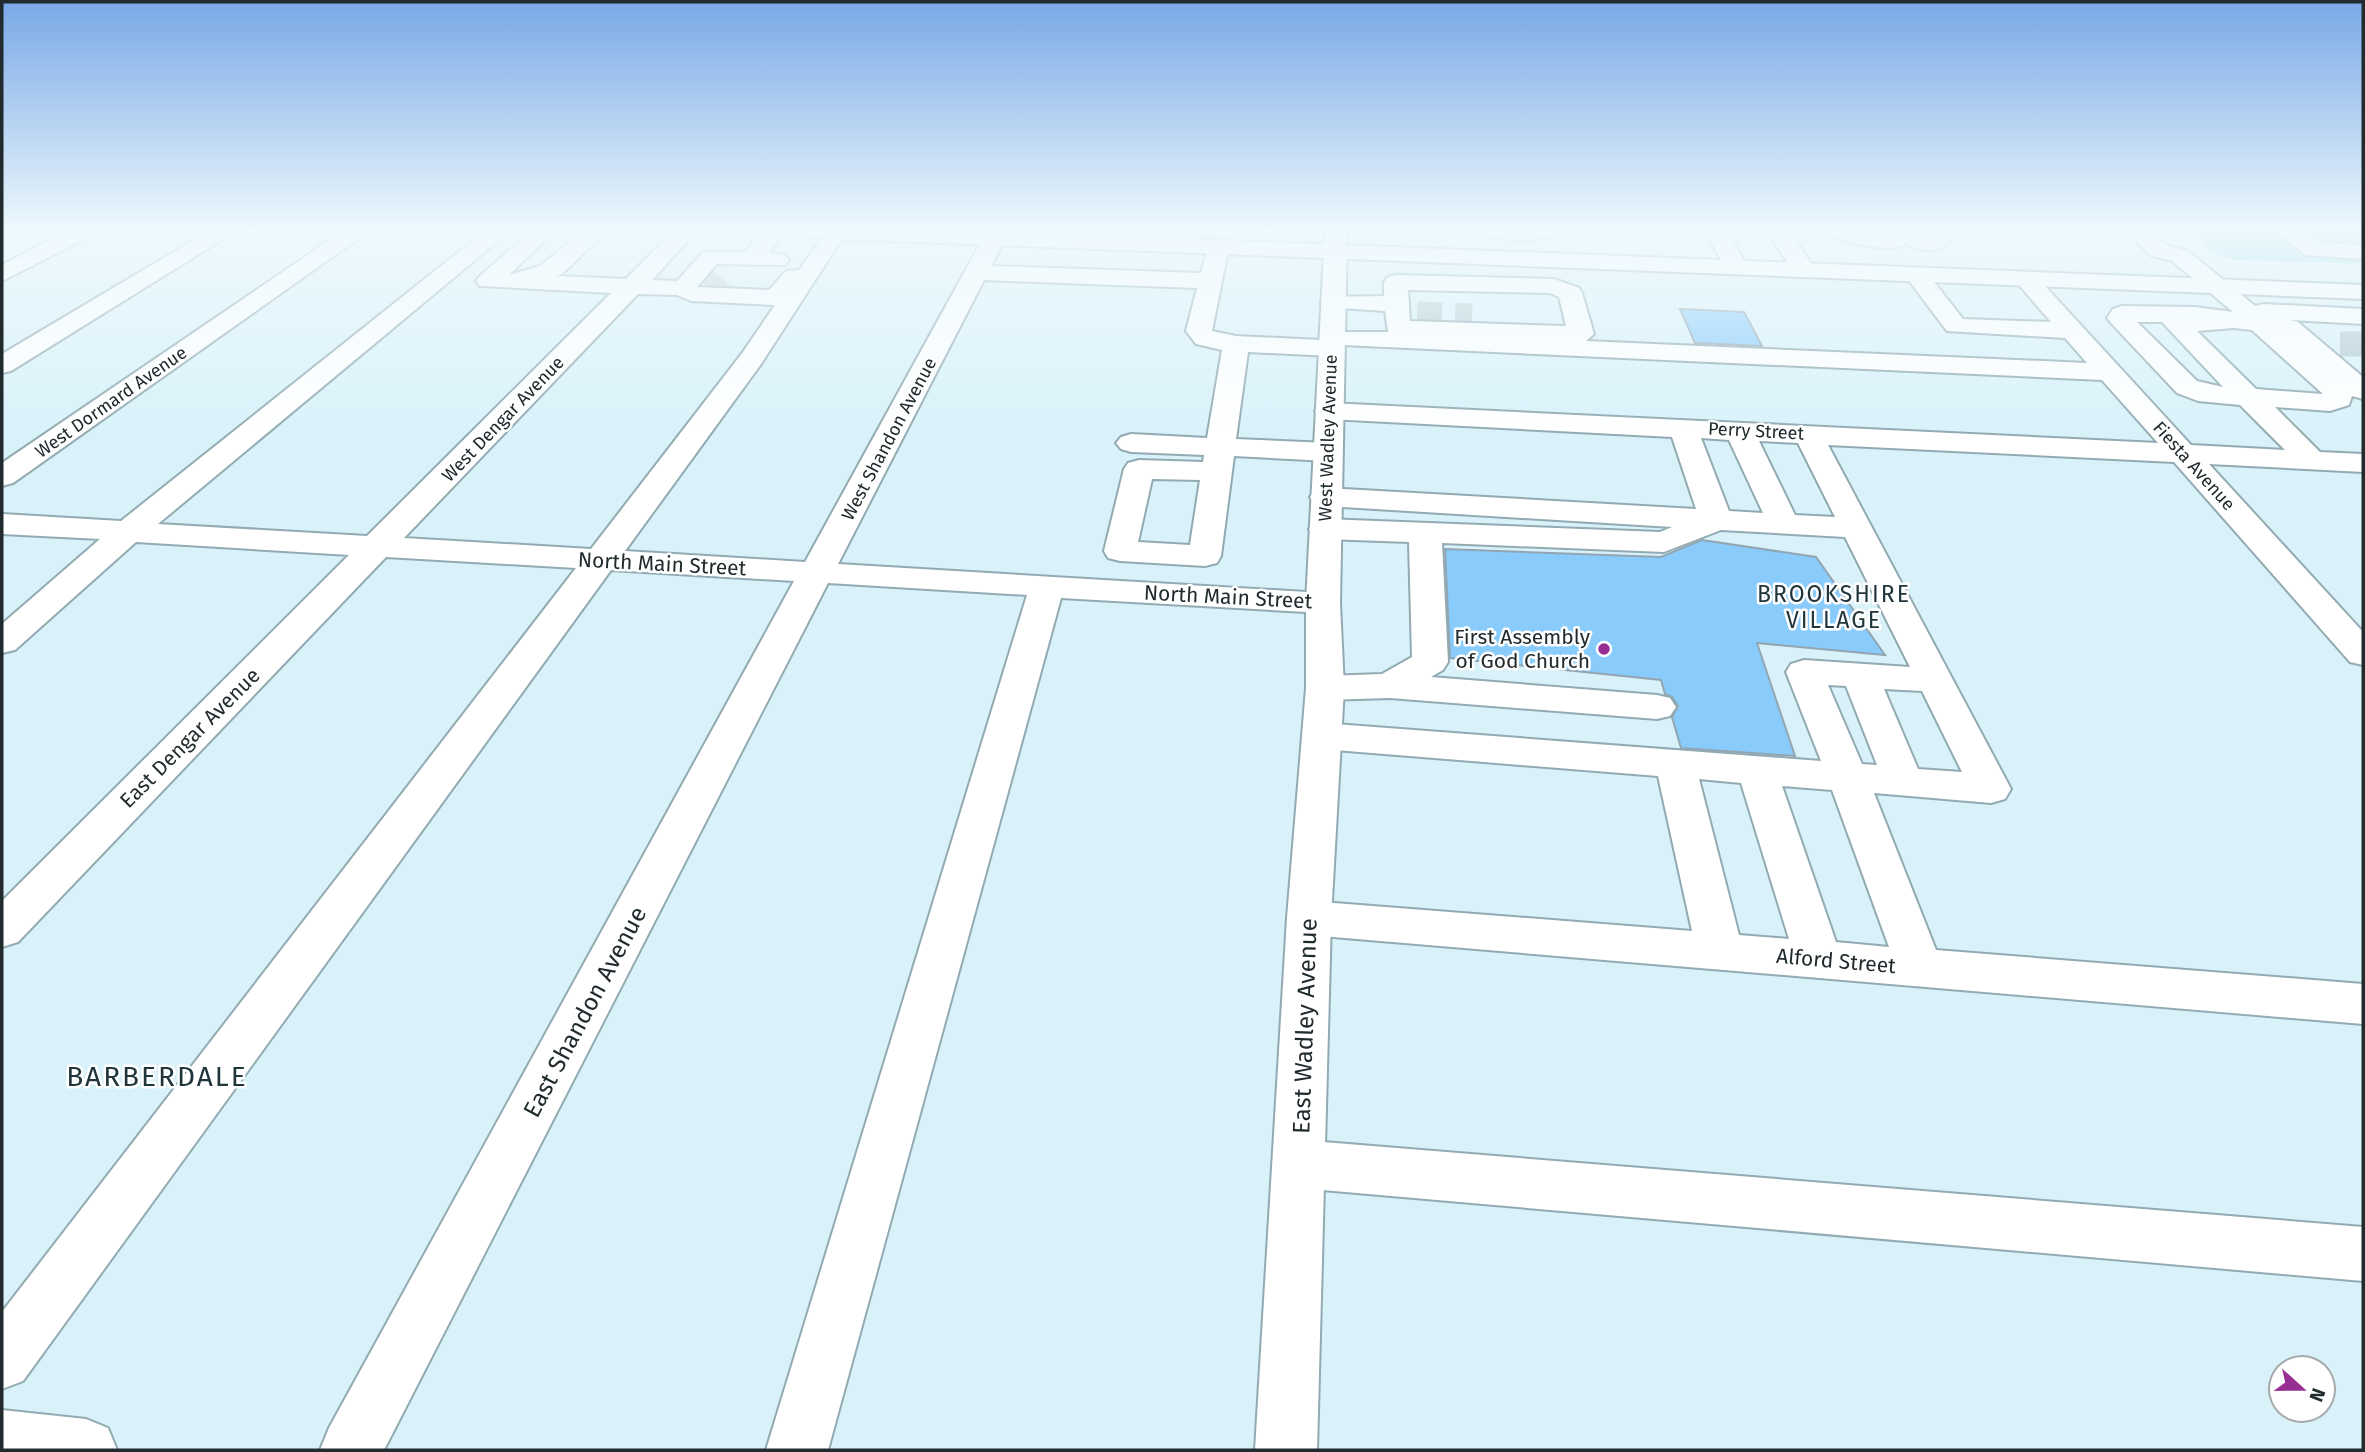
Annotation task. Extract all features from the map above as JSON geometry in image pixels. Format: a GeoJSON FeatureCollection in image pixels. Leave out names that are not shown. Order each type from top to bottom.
{"type":"FeatureCollection","features":[{"type":"Feature","properties":{"kind":"main road"},"geometry":{"type":"LineString","coordinates":[[2,365],[112,299]]}},
{"type":"Feature","properties":{"kind":"main road","name":"West Dormard Avenue"},"geometry":{"type":"LineString","coordinates":[[2,477],[260,299]]}},
{"type":"Feature","properties":{"kind":"main road"},"geometry":{"type":"LineString","coordinates":[[2,642],[128,532],[415,299]]}},
{"type":"Feature","properties":{"kind":"main road","name":"West Dengar Avenue"},"geometry":{"type":"LineString","coordinates":[[379,547],[603,299]]}},
{"type":"Feature","properties":{"kind":"main road"},"geometry":{"type":"LineString","coordinates":[[2,1360],[752,358],[792,299]]}},
{"type":"Feature","properties":{"kind":"main road","name":"West Shandon Avenue"},"geometry":{"type":"LineString","coordinates":[[819,573],[963,299]]}},
{"type":"Feature","properties":{"kind":"main road"},"geometry":{"type":"LineString","coordinates":[[1207,299],[1199,331],[1205,340],[1236,344],[1332,342],[2110,372]]}},
{"type":"Feature","properties":{"kind":"main road","name":"West Wadley Avenue"},"geometry":{"type":"LineString","coordinates":[[1323,603],[1333,299]]}},
{"type":"Feature","properties":{"kind":"main road"},"geometry":{"type":"LineString","coordinates":[[1402,299],[1405,306],[1398,328],[1512,299]]}},
{"type":"Feature","properties":{"kind":"main road"},"geometry":{"type":"LineString","coordinates":[[1451,299],[1581,334],[1572,299]]}},
{"type":"Feature","properties":{"kind":"main road"},"geometry":{"type":"LineString","coordinates":[[1480,299],[1481,308]]}},
{"type":"Feature","properties":{"kind":"main road"},"geometry":{"type":"LineString","coordinates":[[1935,299],[1956,326],[2073,331]]}},
{"type":"Feature","properties":{"kind":"main road","name":"Fiesta Avenue"},"geometry":{"type":"LineString","coordinates":[[2044,299],[2363,654]]}},
{"type":"Feature","properties":{"kind":"main road"},"geometry":{"type":"LineString","coordinates":[[2228,299],[2244,318],[2337,392],[2339,399],[2330,403],[2211,397],[2187,387],[2120,318],[2122,314],[2131,312],[2244,318],[2339,340]]}},
{"type":"Feature","properties":{"kind":"main road"},"geometry":{"type":"LineString","coordinates":[[1333,302],[1405,306]]}},
{"type":"Feature","properties":{"kind":"main road"},"geometry":{"type":"LineString","coordinates":[[2312,460],[2174,323],[2207,324],[2244,318],[2339,340]]}},
{"type":"Feature","properties":{"kind":"main road"},"geometry":{"type":"LineString","coordinates":[[2339,340],[2363,391]]}},
{"type":"Feature","properties":{"kind":"main road"},"geometry":{"type":"LineString","coordinates":[[1120,551],[1205,556],[1236,344]]}},
{"type":"Feature","properties":{"kind":"main road","name":"Perry Street"},"geometry":{"type":"LineString","coordinates":[[1329,411],[2363,463]]}},
{"type":"Feature","properties":{"kind":"main road"},"geometry":{"type":"LineString","coordinates":[[1683,428],[1716,520]]}},
{"type":"Feature","properties":{"kind":"main road"},"geometry":{"type":"LineString","coordinates":[[1740,431],[1783,523]]}},
{"type":"Feature","properties":{"kind":"main road"},"geometry":{"type":"LineString","coordinates":[[1322,736],[1991,789],[1808,434]]}},
{"type":"Feature","properties":{"kind":"main road"},"geometry":{"type":"LineString","coordinates":[[1131,443],[1219,460]]}},
{"type":"Feature","properties":{"kind":"main road"},"geometry":{"type":"LineString","coordinates":[[1111,590],[1139,469],[1328,452]]}},
{"type":"Feature","properties":{"kind":"main road"},"geometry":{"type":"LineString","coordinates":[[1326,497],[1856,528]]}},
{"type":"Feature","properties":{"kind":"main road"},"geometry":{"type":"LineString","coordinates":[[1325,529],[1664,542],[1716,520]]}},
{"type":"Feature","properties":{"kind":"main road","name":"North Main Street"},"geometry":{"type":"LineString","coordinates":[[2,524],[1323,603]]}},
{"type":"Feature","properties":{"kind":"main road"},"geometry":{"type":"LineString","coordinates":[[1390,686],[1430,662],[1425,533]]}},
{"type":"Feature","properties":{"kind":"main road","name":"East Dengar Avenue"},"geometry":{"type":"LineString","coordinates":[[2,929],[379,547]]}},
{"type":"Feature","properties":{"kind":"main road","name":"East Shandon Avenue"},"geometry":{"type":"LineString","coordinates":[[351,1450],[819,573]]}},
{"type":"Feature","properties":{"kind":"main road"},"geometry":{"type":"LineString","coordinates":[[797,1450],[1047,587]]}},
{"type":"Feature","properties":{"kind":"main road","name":"East Wadley Avenue"},"geometry":{"type":"LineString","coordinates":[[1286,1450],[1309,918],[1325,688],[1323,603]]}},
{"type":"Feature","properties":{"kind":"main road"},"geometry":{"type":"LineString","coordinates":[[1920,968],[1804,672],[1933,680]]}},
{"type":"Feature","properties":{"kind":"main road"},"geometry":{"type":"LineString","coordinates":[[1860,675],[1903,781]]}},
{"type":"Feature","properties":{"kind":"main road"},"geometry":{"type":"LineString","coordinates":[[1325,688],[1390,686],[1657,707]]}},
{"type":"Feature","properties":{"kind":"main road"},"geometry":{"type":"LineString","coordinates":[[1675,763],[1720,952]]}},
{"type":"Feature","properties":{"kind":"main road"},"geometry":{"type":"LineString","coordinates":[[1757,770],[1819,960]]}},
{"type":"Feature","properties":{"kind":"main road","name":"Alford Street"},"geometry":{"type":"LineString","coordinates":[[1309,918],[2363,1004]]}},
{"type":"Feature","properties":{"kind":"main road"},"geometry":{"type":"LineString","coordinates":[[1299,1164],[2363,1254]]}},
{"type":"Feature","properties":{"kind":"main road"},"geometry":{"type":"LineString","coordinates":[[2,1441],[86,1450]]}},
{"type":"Feature","properties":{"kind":"building"},"geometry":{"type":"Polygon","coordinates":[[[1680,309],[1744,312],[1762,346],[1695,343],[1680,309]]]}},
{"type":"Feature","properties":{"kind":"building","name":"First Assembly of God Church"},"geometry":{"type":"Polygon","coordinates":[[[1702,540],[1816,557],[1885,655],[1757,643],[1795,756],[1681,748],[1672,717],[1678,706],[1672,697],[1665,694],[1661,680],[1450,658],[1445,549],[1661,557],[1702,540]]]}},
{"type":"Feature","properties":{"kind":"tunnel"},"geometry":{"type":"LineString","coordinates":[[1417,314],[1472,316]]}},
{"type":"Feature","properties":{"kind":"tunnel"},"geometry":{"type":"LineString","coordinates":[[2340,344],[2363,344]]}},
{"type":"Feature","properties":{"kind":"place","name":"First Assembly of God Church"},"geometry":{"type":"Point","coordinates":[1604,649]}},
{"type":"Feature","properties":{"kind":"district","name":"BROOKSHIRE VILLAGE"},"geometry":{"type":"Point","coordinates":[1834,607]}},
{"type":"Feature","properties":{"kind":"district","name":"BARBERDALE"},"geometry":{"type":"Point","coordinates":[157,1076]}}]}
